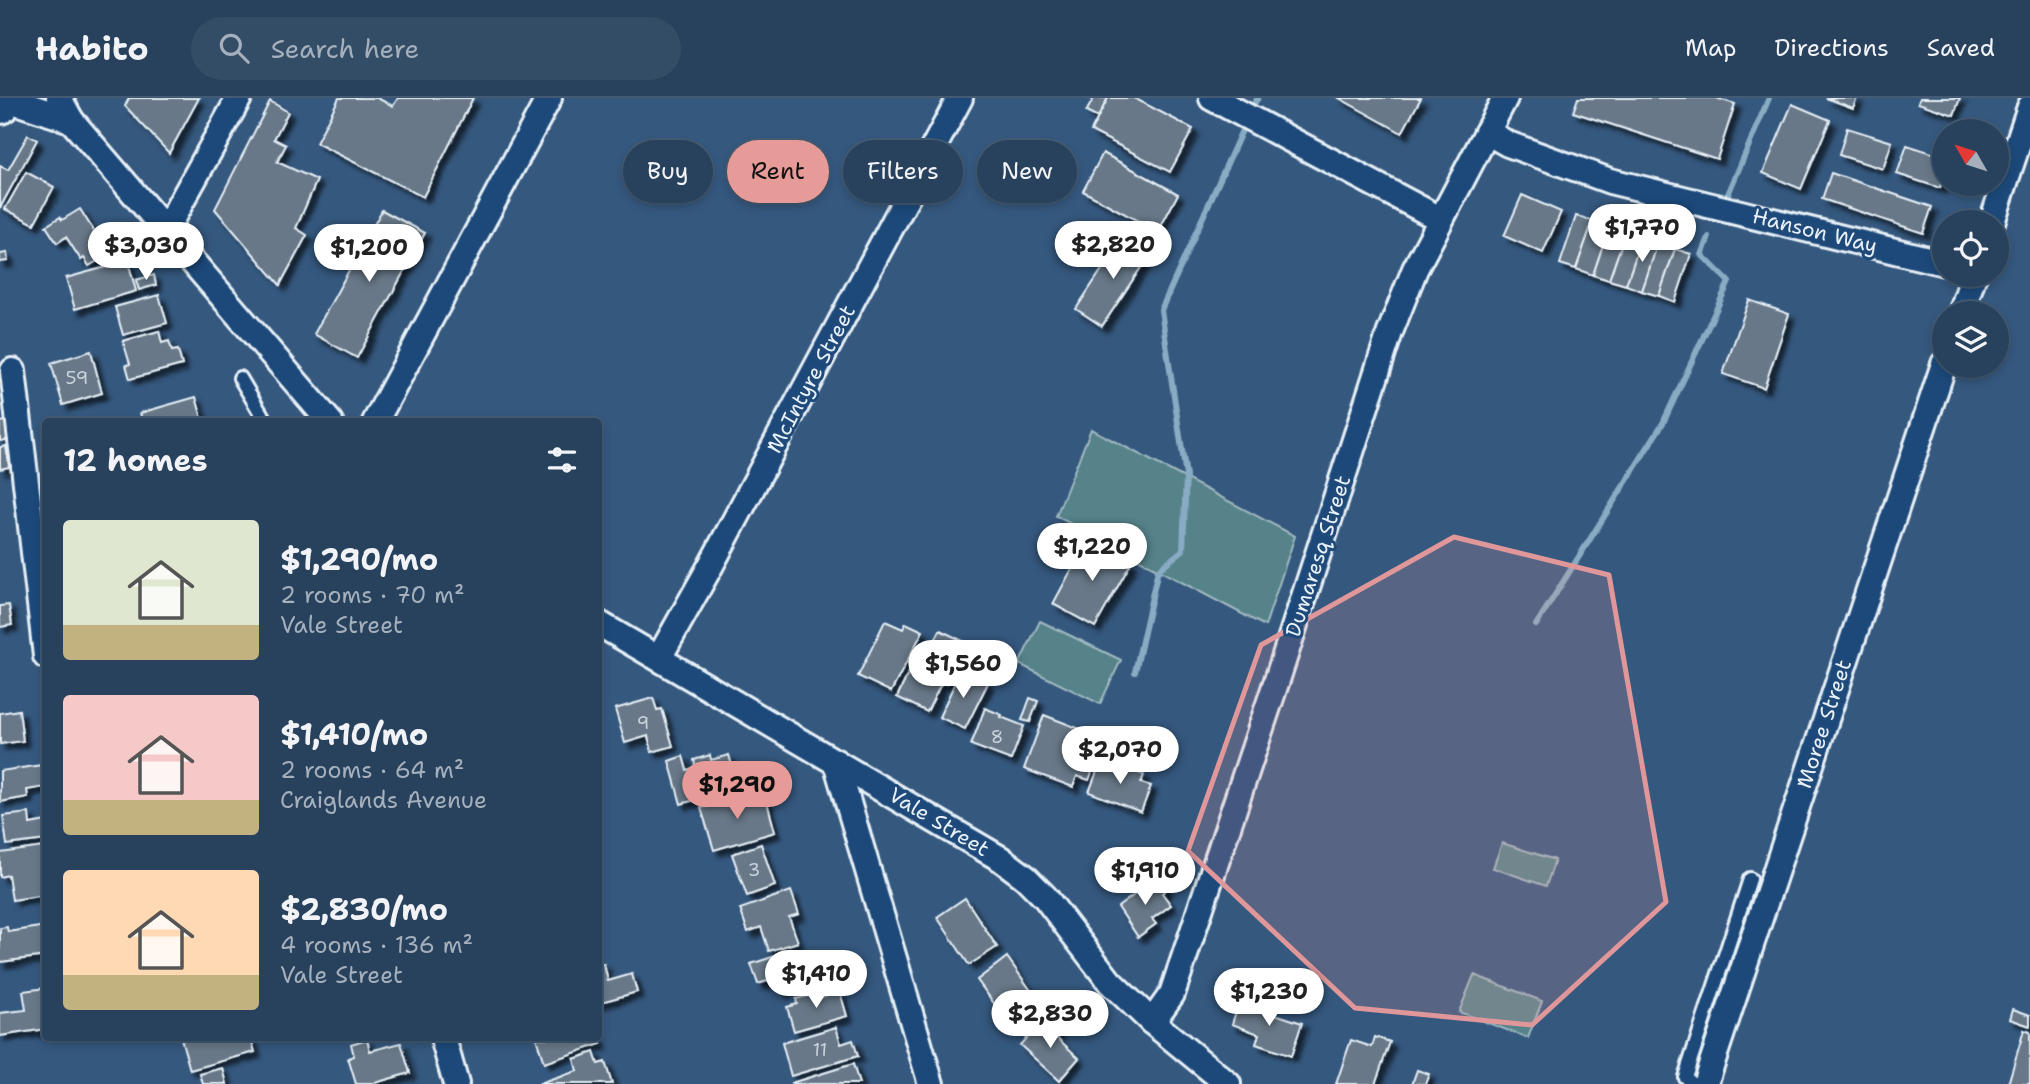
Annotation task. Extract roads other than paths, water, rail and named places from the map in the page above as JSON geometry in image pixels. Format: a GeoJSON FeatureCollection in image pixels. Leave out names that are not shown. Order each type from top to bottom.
{"type":"FeatureCollection","features":[{"type":"Feature","properties":{"kind":"street"},"geometry":{"type":"LineString","coordinates":[[59,98],[71,120],[327,418]]}},
{"type":"Feature","properties":{"kind":"street"},"geometry":{"type":"LineString","coordinates":[[165,231],[239,98]]}},
{"type":"Feature","properties":{"kind":"street"},"geometry":{"type":"LineString","coordinates":[[377,418],[549,98]]}},
{"type":"Feature","properties":{"kind":"street","name":"McIntyre Street"},"geometry":{"type":"LineString","coordinates":[[659,658],[718,553],[960,98]]}},
{"type":"Feature","properties":{"kind":"street"},"geometry":{"type":"LineString","coordinates":[[1212,98],[1440,219]]}},
{"type":"Feature","properties":{"kind":"street","name":"Dumaresq Street"},"geometry":{"type":"LineString","coordinates":[[1152,1022],[1172,994],[1390,332],[1415,269],[1505,98]]}},
{"type":"Feature","properties":{"kind":"street"},"geometry":{"type":"LineString","coordinates":[[1,101],[13,101],[71,120]]}},
{"type":"Feature","properties":{"kind":"street"},"geometry":{"type":"LineString","coordinates":[[1996,210],[2030,107]]}},
{"type":"Feature","properties":{"kind":"street","name":"Hanson Way"},"geometry":{"type":"LineString","coordinates":[[1487,132],[1508,144],[1610,181],[1932,260]]}},
{"type":"Feature","properties":{"kind":"street"},"geometry":{"type":"LineString","coordinates":[[13,371],[42,621]]}},
{"type":"Feature","properties":{"kind":"street","name":"Moree Street"},"geometry":{"type":"LineString","coordinates":[[1704,1084],[1939,378]]}},
{"type":"Feature","properties":{"kind":"street","name":"Vale Street"},"geometry":{"type":"LineString","coordinates":[[602,626],[1001,859],[1045,897],[1110,982],[1152,1022],[1228,1084]]}},
{"type":"Feature","properties":{"kind":"street"},"geometry":{"type":"LineString","coordinates":[[836,762],[931,1084]]}},
{"type":"Feature","properties":{"kind":"street"},"geometry":{"type":"LineString","coordinates":[[444,1041],[456,1084]]}},
{"type":"Feature","properties":{"kind":"lane"},"geometry":{"type":"LineString","coordinates":[[240,378],[264,418]]}},
{"type":"Feature","properties":{"kind":"lane"},"geometry":{"type":"LineString","coordinates":[[1693,1084],[1685,1077],[1750,879]]}},
{"type":"Feature","properties":{"kind":"waterway"},"geometry":{"type":"LineString","coordinates":[[1255,102],[1258,98]]}},
{"type":"Feature","properties":{"kind":"waterway"},"geometry":{"type":"LineString","coordinates":[[1726,199],[1769,98]]}},
{"type":"Feature","properties":{"kind":"waterway"},"geometry":{"type":"LineString","coordinates":[[1135,672],[1158,570],[1183,550],[1186,476],[1161,310],[1243,128]]}},
{"type":"Feature","properties":{"kind":"waterway"},"geometry":{"type":"LineString","coordinates":[[1536,625],[1663,423],[1729,282],[1702,255],[1709,237]]}}]}
